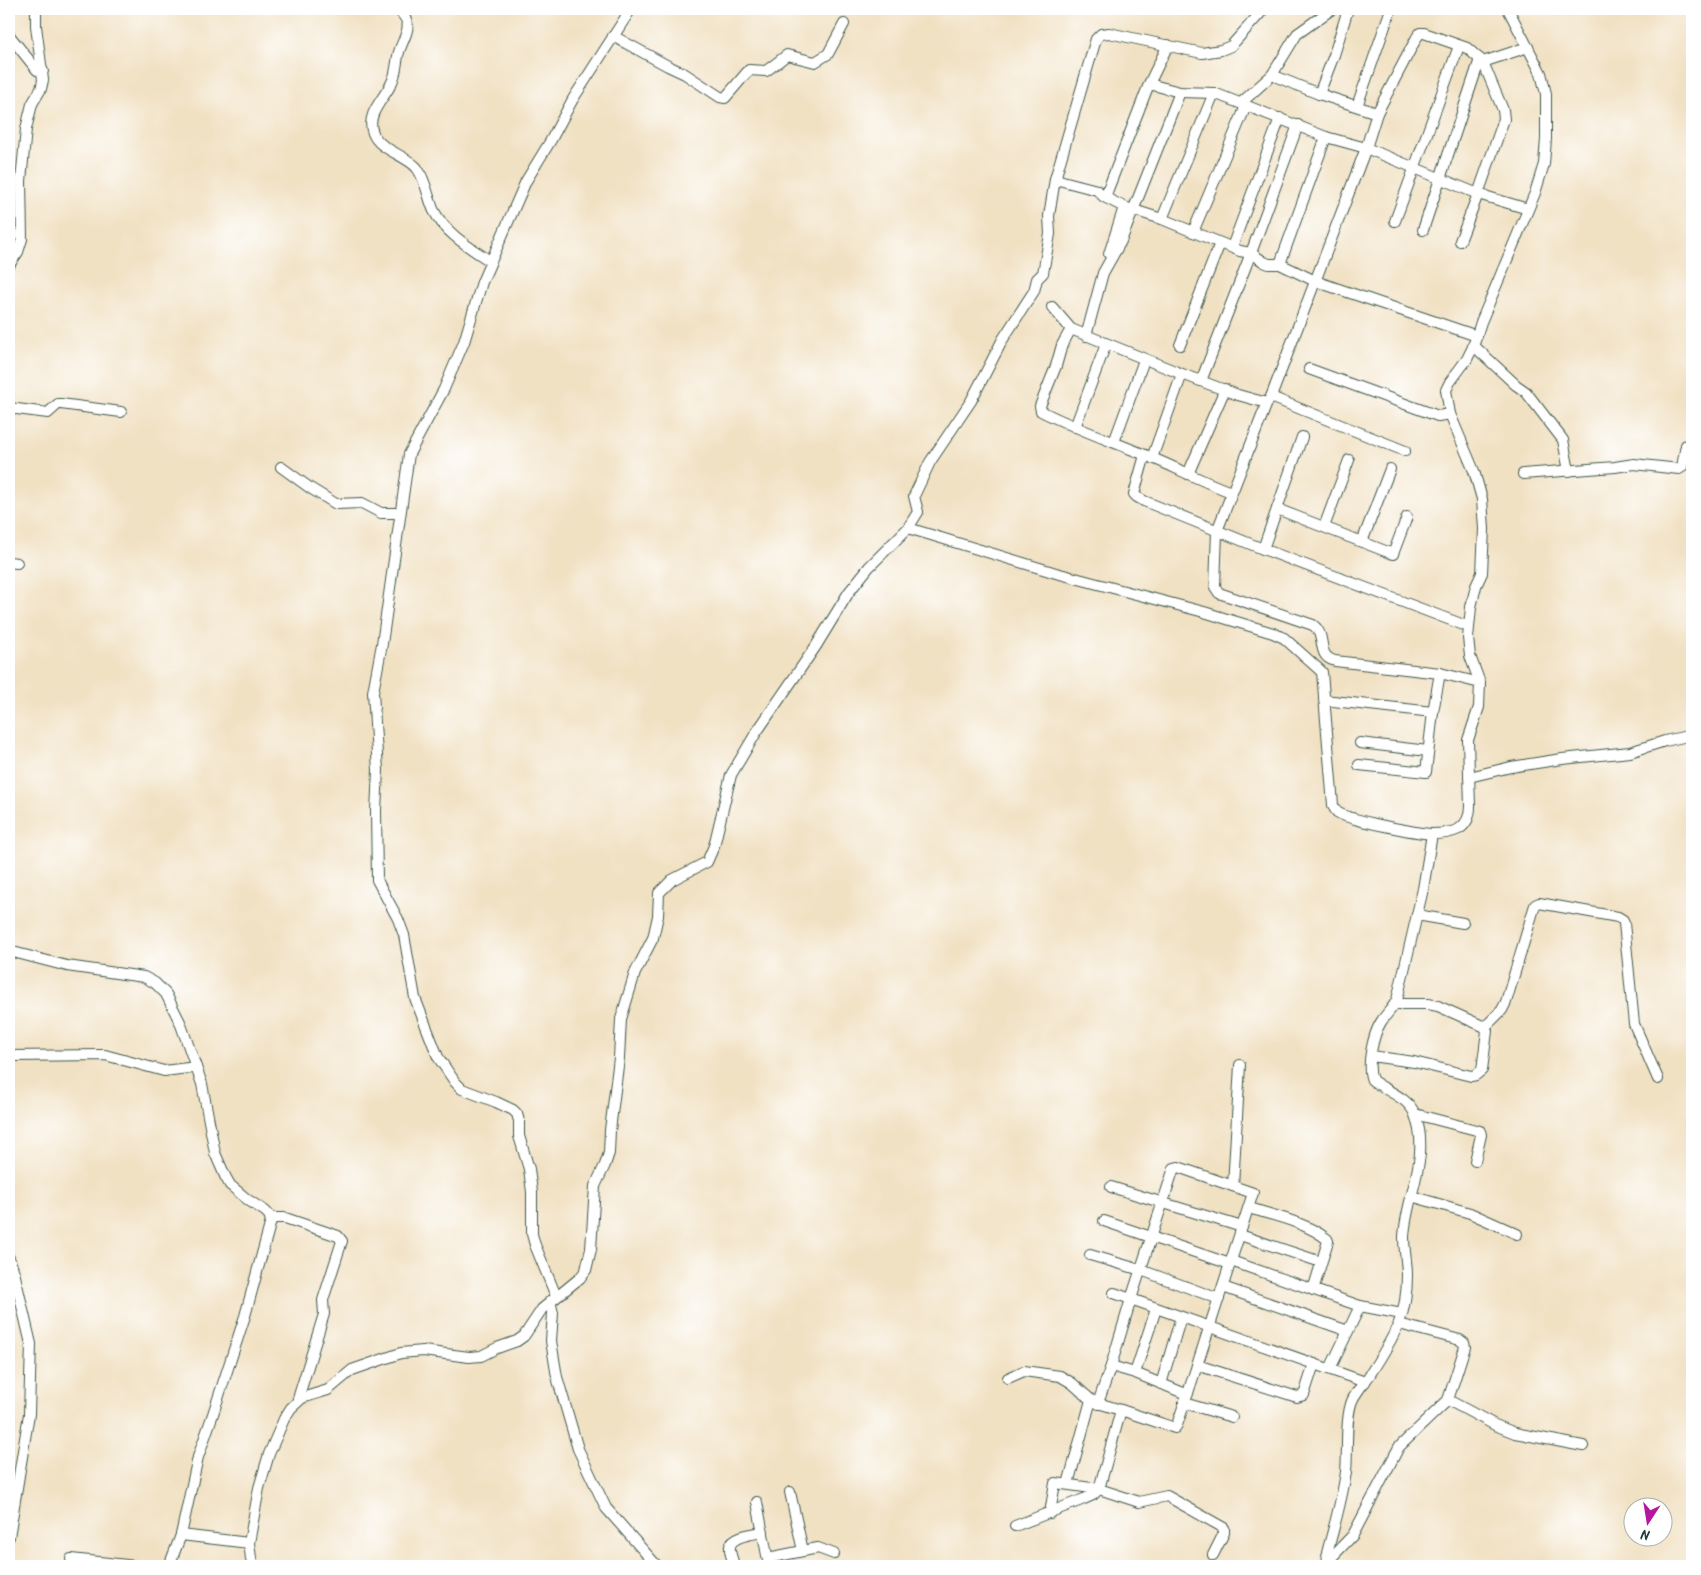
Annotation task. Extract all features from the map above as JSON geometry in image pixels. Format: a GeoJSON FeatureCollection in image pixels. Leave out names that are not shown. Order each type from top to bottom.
{"type":"FeatureCollection","features":[{"type":"Feature","properties":{"kind":"street"},"geometry":{"type":"LineString","coordinates":[[9,265],[18,252],[22,239],[21,181],[26,129],[32,104],[41,89],[43,71],[36,26],[36,9]]}},
{"type":"Feature","properties":{"kind":"street"},"geometry":{"type":"LineString","coordinates":[[397,9],[406,16],[408,23],[407,31],[399,51],[393,81],[374,111],[371,121],[372,133],[378,142],[410,162],[417,169],[434,210],[443,226],[458,239],[490,260]]}},
{"type":"Feature","properties":{"kind":"street"},"geometry":{"type":"LineString","coordinates":[[631,9],[573,99],[526,181],[490,260],[464,342],[444,388],[409,454],[382,644],[373,692],[378,770],[375,828],[377,880],[398,919],[404,935],[416,998],[438,1057],[462,1089],[513,1110],[519,1121],[519,1136],[529,1169],[531,1184],[532,1234],[553,1298],[551,1341],[557,1376],[578,1449],[606,1508],[657,1566]]}},
{"type":"Feature","properties":{"kind":"street"},"geometry":{"type":"LineString","coordinates":[[252,1566],[249,1543],[259,1488],[269,1454],[284,1419],[297,1402],[312,1394],[328,1390],[352,1370],[401,1353],[423,1351],[469,1357],[481,1356],[496,1348],[518,1342],[542,1309],[553,1298],[580,1278],[586,1270],[589,1260],[596,1186],[606,1165],[609,1153],[621,1019],[635,973],[652,938],[658,916],[659,893],[672,880],[707,862],[714,846],[731,775],[756,733],[816,646],[848,592],[869,567],[908,528],[918,512],[914,496],[930,462],[971,401],[1003,339],[1034,291],[1037,279],[1043,273],[1050,234],[1049,216],[1055,179],[1096,39],[1101,34],[1109,34],[1202,53],[1221,50],[1231,46],[1264,9]]}},
{"type":"Feature","properties":{"kind":"street"},"geometry":{"type":"LineString","coordinates":[[1193,232],[1243,104],[1272,75],[1297,34],[1332,9]]}},
{"type":"Feature","properties":{"kind":"street"},"geometry":{"type":"LineString","coordinates":[[1319,94],[1334,55],[1348,9]]}},
{"type":"Feature","properties":{"kind":"street"},"geometry":{"type":"LineString","coordinates":[[1357,106],[1391,9]]}},
{"type":"Feature","properties":{"kind":"street"},"geometry":{"type":"LineString","coordinates":[[908,528],[1056,573],[1204,612],[1278,635],[1322,672],[1333,805],[1335,810],[1365,821],[1432,834],[1459,829],[1467,821],[1470,814],[1468,740],[1479,706],[1480,683],[1470,656],[1468,638],[1476,586],[1482,573],[1484,560],[1482,500],[1474,471],[1450,414],[1446,390],[1467,359],[1535,193],[1544,164],[1546,139],[1547,107],[1544,83],[1541,73],[1508,9]]}},
{"type":"Feature","properties":{"kind":"street"},"geometry":{"type":"LineString","coordinates":[[613,36],[686,74],[720,98],[725,98],[749,70],[766,71],[787,56],[815,62],[828,54],[844,24]]}},
{"type":"Feature","properties":{"kind":"street"},"geometry":{"type":"LineString","coordinates":[[1460,241],[1504,118],[1503,110],[1481,61],[1467,48],[1420,33],[1377,112],[1366,148],[1315,281],[1231,492],[1217,531],[1215,587],[1219,593],[1313,625],[1320,633],[1324,653],[1331,660],[1440,674],[1480,683]]}},
{"type":"Feature","properties":{"kind":"street"},"geometry":{"type":"LineString","coordinates":[[9,35],[36,70],[43,71]]}},
{"type":"Feature","properties":{"kind":"street"},"geometry":{"type":"LineString","coordinates":[[1105,196],[1149,84],[1168,45]]}},
{"type":"Feature","properties":{"kind":"street"},"geometry":{"type":"LineString","coordinates":[[1395,221],[1459,46]]}},
{"type":"Feature","properties":{"kind":"street"},"geometry":{"type":"LineString","coordinates":[[1481,61],[1528,48]]}},
{"type":"Feature","properties":{"kind":"street"},"geometry":{"type":"LineString","coordinates":[[1424,230],[1481,61]]}},
{"type":"Feature","properties":{"kind":"street"},"geometry":{"type":"LineString","coordinates":[[1272,75],[1319,94],[1377,112]]}},
{"type":"Feature","properties":{"kind":"street"},"geometry":{"type":"LineString","coordinates":[[1149,84],[1180,92],[1214,93],[1298,126],[1366,148],[1478,194],[1528,209]]}},
{"type":"Feature","properties":{"kind":"street"},"geometry":{"type":"LineString","coordinates":[[1086,336],[1103,273],[1121,241],[1129,208],[1180,92]]}},
{"type":"Feature","properties":{"kind":"street"},"geometry":{"type":"LineString","coordinates":[[1162,219],[1214,93]]}},
{"type":"Feature","properties":{"kind":"street"},"geometry":{"type":"LineString","coordinates":[[1232,247],[1280,118]]}},
{"type":"Feature","properties":{"kind":"street"},"geometry":{"type":"LineString","coordinates":[[1201,381],[1298,126]]}},
{"type":"Feature","properties":{"kind":"street"},"geometry":{"type":"LineString","coordinates":[[1280,264],[1326,136]]}},
{"type":"Feature","properties":{"kind":"street"},"geometry":{"type":"LineString","coordinates":[[1055,179],[1097,190],[1129,208],[1162,219],[1240,251],[1251,253],[1269,264],[1280,264],[1315,281],[1475,341],[1526,392],[1564,441],[1569,470]]}},
{"type":"Feature","properties":{"kind":"street"},"geometry":{"type":"LineString","coordinates":[[1180,345],[1220,243]]}},
{"type":"Feature","properties":{"kind":"street"},"geometry":{"type":"LineString","coordinates":[[1052,307],[1071,329],[1144,360],[1225,389],[1238,396],[1269,400],[1405,451]]}},
{"type":"Feature","properties":{"kind":"street"},"geometry":{"type":"LineString","coordinates":[[1071,329],[1062,345],[1040,406],[1041,410],[1231,492]]}},
{"type":"Feature","properties":{"kind":"street"},"geometry":{"type":"LineString","coordinates":[[1075,426],[1106,344]]}},
{"type":"Feature","properties":{"kind":"street"},"geometry":{"type":"LineString","coordinates":[[1114,442],[1144,360]]}},
{"type":"Feature","properties":{"kind":"street"},"geometry":{"type":"LineString","coordinates":[[1309,369],[1438,416],[1450,414]]}},
{"type":"Feature","properties":{"kind":"street"},"geometry":{"type":"LineString","coordinates":[[1182,374],[1134,494],[1136,496],[1217,531],[1469,627]]}},
{"type":"Feature","properties":{"kind":"street"},"geometry":{"type":"LineString","coordinates":[[1188,474],[1225,389]]}},
{"type":"Feature","properties":{"kind":"street"},"geometry":{"type":"LineString","coordinates":[[9,408],[48,413],[58,404],[61,404],[121,412]]}},
{"type":"Feature","properties":{"kind":"street"},"geometry":{"type":"LineString","coordinates":[[1263,549],[1302,437]]}},
{"type":"Feature","properties":{"kind":"street"},"geometry":{"type":"LineString","coordinates":[[1522,474],[1634,464],[1679,469],[1682,467],[1686,445]]}},
{"type":"Feature","properties":{"kind":"street"},"geometry":{"type":"LineString","coordinates":[[1324,527],[1349,460]]}},
{"type":"Feature","properties":{"kind":"street"},"geometry":{"type":"LineString","coordinates":[[281,467],[336,504],[362,503],[381,513],[400,513]]}},
{"type":"Feature","properties":{"kind":"street"},"geometry":{"type":"LineString","coordinates":[[1362,542],[1390,469]]}},
{"type":"Feature","properties":{"kind":"street"},"geometry":{"type":"LineString","coordinates":[[1277,509],[1393,554],[1407,517]]}},
{"type":"Feature","properties":{"kind":"street"},"geometry":{"type":"LineString","coordinates":[[1360,765],[1426,772],[1433,712],[1440,674]]}},
{"type":"Feature","properties":{"kind":"street"},"geometry":{"type":"LineString","coordinates":[[1324,700],[1433,712]]}},
{"type":"Feature","properties":{"kind":"street"},"geometry":{"type":"LineString","coordinates":[[1469,777],[1511,767],[1568,758],[1630,752],[1692,734]]}},
{"type":"Feature","properties":{"kind":"street"},"geometry":{"type":"LineString","coordinates":[[1360,743],[1428,750]]}},
{"type":"Feature","properties":{"kind":"street"},"geometry":{"type":"LineString","coordinates":[[1327,1564],[1327,1553],[1345,1477],[1349,1413],[1353,1400],[1383,1354],[1400,1319],[1405,1302],[1407,1275],[1404,1238],[1421,1152],[1415,1114],[1404,1100],[1372,1080],[1370,1076],[1371,1056],[1374,1040],[1382,1021],[1395,1004],[1423,889],[1432,834]]}},
{"type":"Feature","properties":{"kind":"street"},"geometry":{"type":"LineString","coordinates":[[1485,1027],[1502,1010],[1506,1002],[1535,905],[1539,903],[1618,917],[1624,923],[1634,1027],[1658,1079]]}},
{"type":"Feature","properties":{"kind":"street"},"geometry":{"type":"LineString","coordinates":[[1417,915],[1463,923]]}},
{"type":"Feature","properties":{"kind":"street"},"geometry":{"type":"LineString","coordinates":[[9,951],[67,966],[144,977],[155,983],[166,994],[174,1007],[202,1084],[215,1154],[225,1176],[230,1184],[248,1200],[265,1211],[270,1218],[269,1234],[245,1316],[198,1457],[181,1535],[169,1566]]}},
{"type":"Feature","properties":{"kind":"street"},"geometry":{"type":"LineString","coordinates":[[1371,1056],[1414,1062],[1471,1076],[1476,1075],[1482,1070],[1487,1031],[1485,1027],[1433,1005],[1395,1004]]}},
{"type":"Feature","properties":{"kind":"street"},"geometry":{"type":"LineString","coordinates":[[9,1056],[105,1054],[154,1069],[196,1067]]}},
{"type":"Feature","properties":{"kind":"street"},"geometry":{"type":"LineString","coordinates":[[1233,1186],[1240,1065]]}},
{"type":"Feature","properties":{"kind":"street"},"geometry":{"type":"LineString","coordinates":[[1415,1114],[1480,1131],[1481,1135],[1476,1161]]}},
{"type":"Feature","properties":{"kind":"street"},"geometry":{"type":"LineString","coordinates":[[1008,1378],[1024,1371],[1060,1376],[1072,1383],[1095,1402],[1175,1428],[1253,1193],[1178,1167],[1174,1168],[1111,1366],[1095,1402],[1068,1484]]}},
{"type":"Feature","properties":{"kind":"street"},"geometry":{"type":"LineString","coordinates":[[1111,1186],[1162,1202],[1321,1262]]}},
{"type":"Feature","properties":{"kind":"street"},"geometry":{"type":"LineString","coordinates":[[1411,1196],[1470,1213],[1518,1234]]}},
{"type":"Feature","properties":{"kind":"street"},"geometry":{"type":"LineString","coordinates":[[1249,1208],[1285,1218],[1326,1237],[1328,1241],[1313,1290]]}},
{"type":"Feature","properties":{"kind":"street"},"geometry":{"type":"LineString","coordinates":[[270,1218],[288,1219],[338,1236],[342,1241],[323,1302],[324,1314],[297,1402]]}},
{"type":"Feature","properties":{"kind":"street"},"geometry":{"type":"LineString","coordinates":[[1104,1221],[1400,1319],[1464,1343],[1465,1347],[1448,1400],[1399,1447],[1353,1535],[1327,1564]]}},
{"type":"Feature","properties":{"kind":"street"},"geometry":{"type":"LineString","coordinates":[[1090,1255],[1141,1270],[1219,1299]]}},
{"type":"Feature","properties":{"kind":"street"},"geometry":{"type":"LineString","coordinates":[[9,1258],[31,1344],[31,1353],[29,1414],[9,1537]]}},
{"type":"Feature","properties":{"kind":"street"},"geometry":{"type":"LineString","coordinates":[[1223,1287],[1348,1331]]}},
{"type":"Feature","properties":{"kind":"street"},"geometry":{"type":"LineString","coordinates":[[1114,1293],[1365,1382]]}},
{"type":"Feature","properties":{"kind":"street"},"geometry":{"type":"LineString","coordinates":[[1330,1369],[1360,1306]]}},
{"type":"Feature","properties":{"kind":"street"},"geometry":{"type":"LineString","coordinates":[[1135,1373],[1156,1308]]}},
{"type":"Feature","properties":{"kind":"street"},"geometry":{"type":"LineString","coordinates":[[1161,1384],[1181,1317]]}},
{"type":"Feature","properties":{"kind":"street"},"geometry":{"type":"LineString","coordinates":[[1197,1365],[1297,1397],[1304,1395],[1314,1364]]}},
{"type":"Feature","properties":{"kind":"street"},"geometry":{"type":"LineString","coordinates":[[1111,1366],[1135,1373],[1186,1394],[1188,1392]]}},
{"type":"Feature","properties":{"kind":"street"},"geometry":{"type":"LineString","coordinates":[[1448,1400],[1494,1425],[1515,1433],[1583,1446]]}},
{"type":"Feature","properties":{"kind":"street"},"geometry":{"type":"LineString","coordinates":[[1184,1403],[1232,1417]]}},
{"type":"Feature","properties":{"kind":"street"},"geometry":{"type":"LineString","coordinates":[[1015,1526],[1094,1494],[1099,1489],[1121,1410]]}},
{"type":"Feature","properties":{"kind":"street"},"geometry":{"type":"LineString","coordinates":[[1050,1513],[1055,1483],[1099,1489],[1139,1502],[1167,1496],[1222,1526],[1225,1530],[1213,1554]]}},
{"type":"Feature","properties":{"kind":"street"},"geometry":{"type":"LineString","coordinates":[[790,1492],[802,1551]]}},
{"type":"Feature","properties":{"kind":"street"},"geometry":{"type":"LineString","coordinates":[[757,1502],[768,1562],[818,1548],[834,1554]]}},
{"type":"Feature","properties":{"kind":"street"},"geometry":{"type":"LineString","coordinates":[[734,1566],[730,1548],[732,1542],[738,1538],[762,1532]]}},
{"type":"Feature","properties":{"kind":"street"},"geometry":{"type":"LineString","coordinates":[[181,1535],[249,1543]]}},
{"type":"Feature","properties":{"kind":"street"},"geometry":{"type":"LineString","coordinates":[[71,1559],[136,1566]]}}]}
